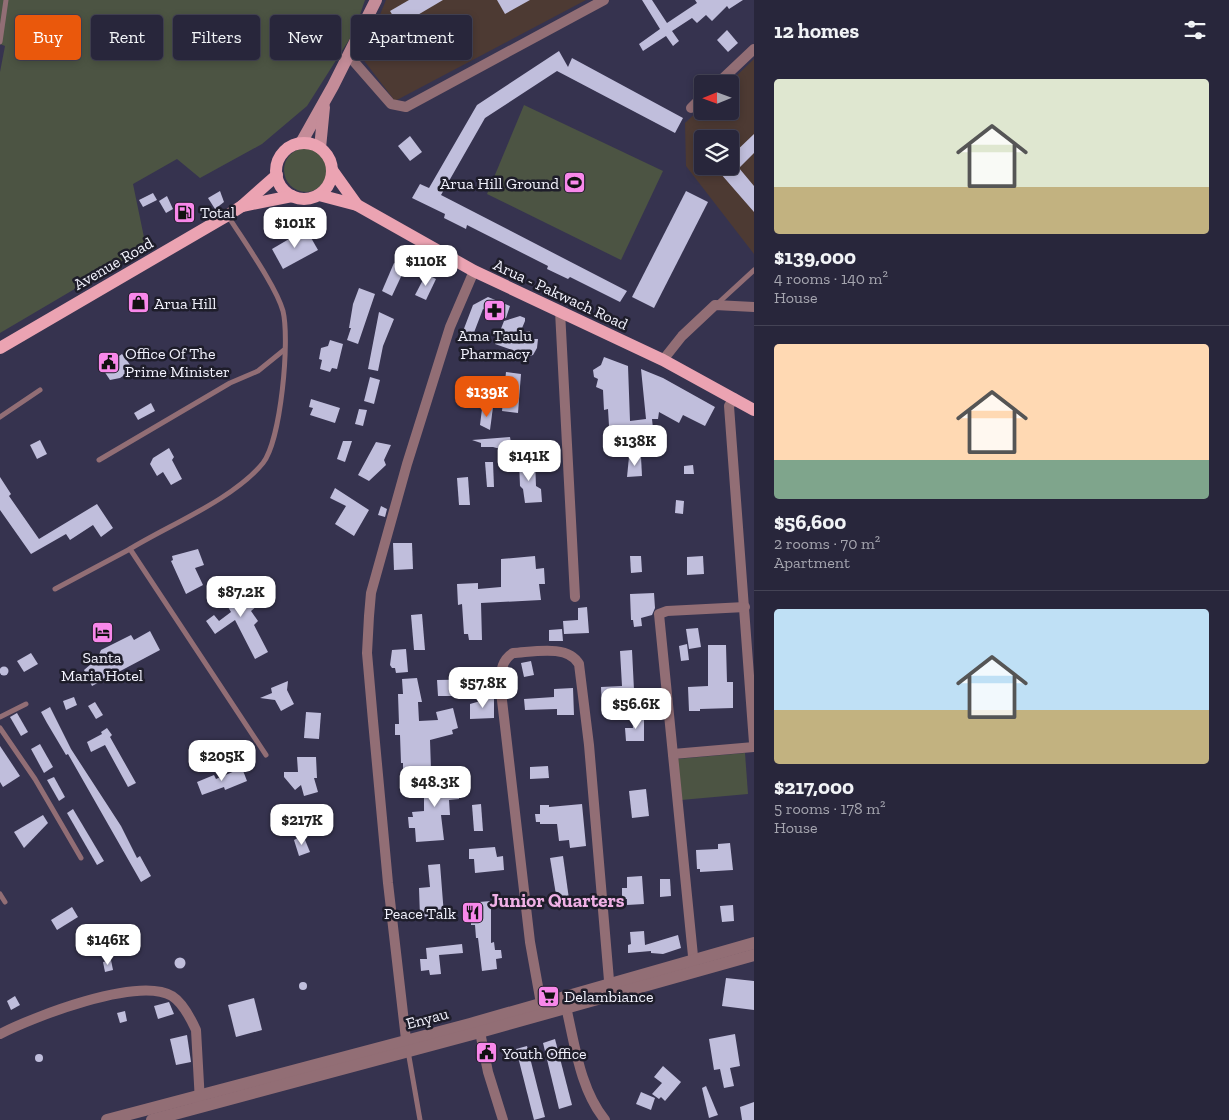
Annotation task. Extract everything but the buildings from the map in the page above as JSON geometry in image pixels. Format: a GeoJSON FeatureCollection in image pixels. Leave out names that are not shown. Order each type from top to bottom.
{"type":"FeatureCollection","features":[{"type":"Feature","properties":{"kind":"main road"},"geometry":{"type":"LineString","coordinates":[[301,143],[325,102],[376,0]]}},
{"type":"Feature","properties":{"kind":"main road"},"geometry":{"type":"LineString","coordinates":[[320,148],[325,102]]}},
{"type":"Feature","properties":{"kind":"main road"},"geometry":{"type":"LineString","coordinates":[[301,143],[311,143],[320,148],[329,157],[332,170],[329,184],[319,195],[306,199],[292,196],[282,187],[277,175],[280,156],[289,147],[301,143]]}},
{"type":"Feature","properties":{"kind":"main road","name":"Arua - Pakwach Road"},"geometry":{"type":"LineString","coordinates":[[332,170],[357,205]]}},
{"type":"Feature","properties":{"kind":"main road","name":"Avenue Road"},"geometry":{"type":"LineString","coordinates":[[0,348],[228,215],[242,206],[277,175]]}},
{"type":"Feature","properties":{"kind":"main road","name":"Arua - Pakwach Road"},"geometry":{"type":"LineString","coordinates":[[319,195],[357,205],[474,271],[663,360],[754,410]]}},
{"type":"Feature","properties":{"kind":"main road","name":"Avenue Road"},"geometry":{"type":"LineString","coordinates":[[242,206],[292,196]]}},
{"type":"Feature","properties":{"kind":"street"},"geometry":{"type":"LineString","coordinates":[[349,56],[391,104],[406,107],[604,0]]}},
{"type":"Feature","properties":{"kind":"street"},"geometry":{"type":"LineString","coordinates":[[727,75],[754,49]]}},
{"type":"Feature","properties":{"kind":"street"},"geometry":{"type":"LineString","coordinates":[[691,108],[694,105]]}},
{"type":"Feature","properties":{"kind":"street"},"geometry":{"type":"LineString","coordinates":[[407,1046],[388,883],[383,807],[373,721],[367,653],[369,616],[371,593],[410,456],[450,327],[474,271]]}},
{"type":"Feature","properties":{"kind":"street"},"geometry":{"type":"LineString","coordinates":[[663,360],[682,336],[715,305],[754,307]]}},
{"type":"Feature","properties":{"kind":"street"},"geometry":{"type":"LineString","coordinates":[[560,311],[575,597]]}},
{"type":"Feature","properties":{"kind":"street"},"geometry":{"type":"LineString","coordinates":[[734,398],[729,406],[754,743]]}},
{"type":"Feature","properties":{"kind":"street"},"geometry":{"type":"LineString","coordinates":[[694,966],[659,614],[667,611],[745,607]]}},
{"type":"Feature","properties":{"kind":"street"},"geometry":{"type":"LineString","coordinates":[[542,1009],[530,942],[500,683],[501,667],[507,657],[513,653],[564,651],[575,657],[579,664],[589,745],[609,990]]}},
{"type":"Feature","properties":{"kind":"street"},"geometry":{"type":"LineString","coordinates":[[673,754],[754,747]]}},
{"type":"Feature","properties":{"kind":"street","name":"Enyau"},"geometry":{"type":"LineString","coordinates":[[107,1120],[200,1102],[407,1046],[694,966],[754,943]]}},
{"type":"Feature","properties":{"kind":"street","name":"Enyau"},"geometry":{"type":"LineString","coordinates":[[694,966],[754,955]]}},
{"type":"Feature","properties":{"kind":"street","name":"Enyau"},"geometry":{"type":"LineString","coordinates":[[407,1046],[480,1032],[542,1009],[566,1007],[609,990]]}},
{"type":"Feature","properties":{"kind":"street"},"geometry":{"type":"LineString","coordinates":[[0,1034],[20,1024],[100,997],[141,991],[167,994],[179,1003],[192,1020],[196,1030],[200,1102]]}},
{"type":"Feature","properties":{"kind":"street"},"geometry":{"type":"LineString","coordinates":[[566,1007],[588,1093],[605,1120]]}},
{"type":"Feature","properties":{"kind":"street"},"geometry":{"type":"LineString","coordinates":[[480,1032],[488,1072],[503,1120]]}},
{"type":"Feature","properties":{"kind":"street","name":"Enyau"},"geometry":{"type":"LineString","coordinates":[[152,1120],[200,1102]]}},
{"type":"Feature","properties":{"kind":"lane"},"geometry":{"type":"LineString","coordinates":[[0,42],[6,0]]}},
{"type":"Feature","properties":{"kind":"lane"},"geometry":{"type":"LineString","coordinates":[[55,589],[220,498],[240,484],[263,463],[272,448],[278,429],[286,327],[282,309],[228,215]]}},
{"type":"Feature","properties":{"kind":"lane"},"geometry":{"type":"LineString","coordinates":[[715,305],[754,270]]}},
{"type":"Feature","properties":{"kind":"lane"},"geometry":{"type":"LineString","coordinates":[[99,460],[230,383],[258,371],[284,350]]}},
{"type":"Feature","properties":{"kind":"lane"},"geometry":{"type":"LineString","coordinates":[[0,416],[40,390]]}},
{"type":"Feature","properties":{"kind":"lane"},"geometry":{"type":"LineString","coordinates":[[130,549],[266,756]]}},
{"type":"Feature","properties":{"kind":"lane"},"geometry":{"type":"LineString","coordinates":[[0,717],[26,704]]}},
{"type":"Feature","properties":{"kind":"lane"},"geometry":{"type":"LineString","coordinates":[[0,728],[34,779],[81,858]]}},
{"type":"Feature","properties":{"kind":"lane"},"geometry":{"type":"LineString","coordinates":[[0,894],[5,902]]}},
{"type":"Feature","properties":{"kind":"lane"},"geometry":{"type":"LineString","coordinates":[[407,1046],[420,1120]]}},
{"type":"Feature","properties":{"kind":"shaded area"},"geometry":{"type":"Polygon","coordinates":[[[386,0],[586,0],[395,101],[364,60],[472,60],[472,15],[380,15],[386,0]]]}},
{"type":"Feature","properties":{"kind":"shaded area"},"geometry":{"type":"Polygon","coordinates":[[[754,59],[754,254],[686,166],[685,123],[694,115],[694,120],[739,120],[739,75],[737,75],[754,59]]]}},
{"type":"Feature","properties":{"kind":"green space"},"geometry":{"type":"Polygon","coordinates":[[[0,0],[365,0],[360,15],[351,15],[351,37],[341,52],[341,15],[270,15],[270,60],[336,60],[307,106],[262,144],[200,178],[177,159],[133,184],[146,247],[0,333],[0,72],[5,46],[0,44],[0,0]]]}},
{"type":"Feature","properties":{"kind":"green space","name":"Arua Hill Ground"},"geometry":{"type":"Polygon","coordinates":[[[524,105],[663,171],[621,260],[487,194],[524,105]]]}},
{"type":"Feature","properties":{"kind":"green space"},"geometry":{"type":"Polygon","coordinates":[[[302,148],[310,148],[322,154],[328,170],[322,186],[310,192],[302,192],[290,186],[284,174],[284,166],[290,154],[302,148]]]}},
{"type":"Feature","properties":{"kind":"green space"},"geometry":{"type":"Polygon","coordinates":[[[745,753],[748,794],[681,800],[677,759],[745,753]]]}},
{"type":"Feature","properties":{"kind":"place","name":"Arua Hill Ground"},"geometry":{"type":"Point","coordinates":[575,183]}},
{"type":"Feature","properties":{"kind":"place","name":"Total"},"geometry":{"type":"Point","coordinates":[184,212]}},
{"type":"Feature","properties":{"kind":"place","name":"Arua Hill"},"geometry":{"type":"Point","coordinates":[138,303]}},
{"type":"Feature","properties":{"kind":"place","name":"Ama Taulu Pharmacy"},"geometry":{"type":"Point","coordinates":[495,311]}},
{"type":"Feature","properties":{"kind":"place","name":"Office Of The Prime Minister"},"geometry":{"type":"Point","coordinates":[109,362]}},
{"type":"Feature","properties":{"kind":"place","name":"Santa Maria Hotel"},"geometry":{"type":"Point","coordinates":[102,633]}},
{"type":"Feature","properties":{"kind":"place","name":"Peace Talk"},"geometry":{"type":"Point","coordinates":[472,913]}},
{"type":"Feature","properties":{"kind":"place","name":"Delambiance"},"geometry":{"type":"Point","coordinates":[548,996]}},
{"type":"Feature","properties":{"kind":"place","name":"Youth Office"},"geometry":{"type":"Point","coordinates":[486,1053]}},
{"type":"Feature","properties":{"kind":"district","name":"Junior Quarters"},"geometry":{"type":"Point","coordinates":[557,900]}}]}
